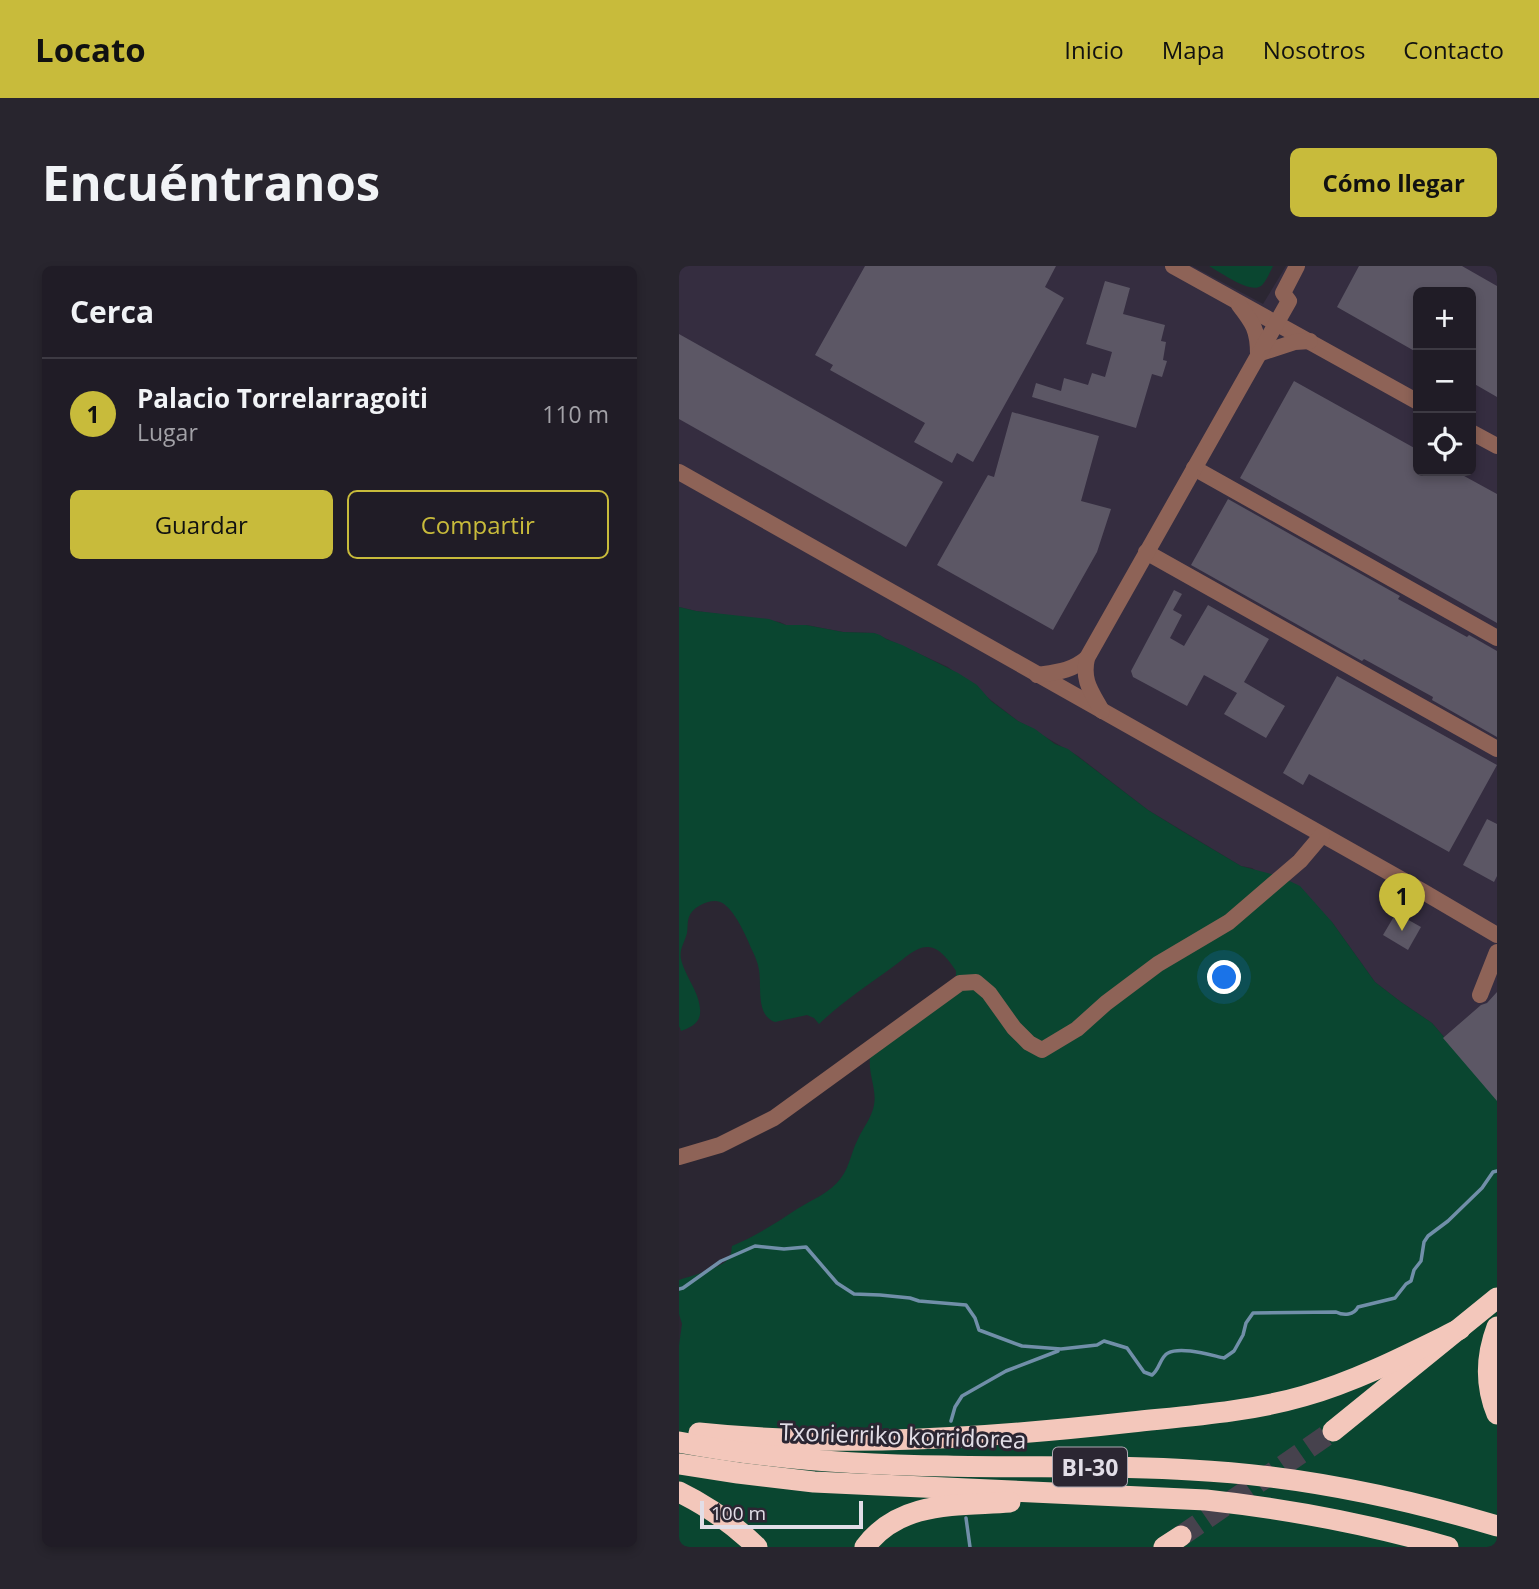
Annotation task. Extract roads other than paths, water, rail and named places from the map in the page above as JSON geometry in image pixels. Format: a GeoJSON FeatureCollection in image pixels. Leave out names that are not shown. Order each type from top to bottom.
{"type":"FeatureCollection","features":[{"type":"Feature","properties":{"kind":"highway"},"geometry":{"type":"LineString","coordinates":[[1333,1431],[1497,1298]]}},
{"type":"Feature","properties":{"kind":"highway"},"geometry":{"type":"LineString","coordinates":[[1497,1327],[1487,1365],[1491,1397],[1497,1414]]}},
{"type":"Feature","properties":{"kind":"highway"},"geometry":{"type":"LineString","coordinates":[[679,1429],[757,1438],[873,1440],[1062,1429],[1210,1413],[1284,1401],[1340,1385],[1460,1329]]}},
{"type":"Feature","properties":{"kind":"highway","name":"Txorierriko korridorea"},"geometry":{"type":"LineString","coordinates":[[679,1442],[793,1459],[846,1463],[1138,1468],[1251,1475],[1306,1481],[1404,1500],[1497,1526]]}},
{"type":"Feature","properties":{"kind":"highway","name":"Txorierriko korridorea"},"geometry":{"type":"LineString","coordinates":[[679,1464],[814,1482],[1193,1499],[1263,1506],[1343,1520],[1448,1547]]}},
{"type":"Feature","properties":{"kind":"highway"},"geometry":{"type":"LineString","coordinates":[[679,1492],[717,1515],[757,1547]]}},
{"type":"Feature","properties":{"kind":"highway"},"geometry":{"type":"LineString","coordinates":[[865,1547],[879,1530],[891,1521],[924,1510],[1117,1495]]}},
{"type":"Feature","properties":{"kind":"street"},"geometry":{"type":"LineString","coordinates":[[1173,266],[1413,399]]}},
{"type":"Feature","properties":{"kind":"street"},"geometry":{"type":"LineString","coordinates":[[1068,692],[1068,683],[1081,665],[1289,301],[1283,293],[1297,266]]}},
{"type":"Feature","properties":{"kind":"street"},"geometry":{"type":"LineString","coordinates":[[1238,303],[1255,327],[1258,354]]}},
{"type":"Feature","properties":{"kind":"street"},"geometry":{"type":"LineString","coordinates":[[1258,354],[1284,345],[1310,341]]}},
{"type":"Feature","properties":{"kind":"street"},"geometry":{"type":"LineString","coordinates":[[1476,435],[1497,446]]}},
{"type":"Feature","properties":{"kind":"street"},"geometry":{"type":"LineString","coordinates":[[1193,468],[1497,638]]}},
{"type":"Feature","properties":{"kind":"street"},"geometry":{"type":"LineString","coordinates":[[679,472],[1497,935]]}},
{"type":"Feature","properties":{"kind":"street"},"geometry":{"type":"LineString","coordinates":[[1146,552],[1497,748]]}},
{"type":"Feature","properties":{"kind":"street"},"geometry":{"type":"LineString","coordinates":[[1038,675],[1081,665]]}},
{"type":"Feature","properties":{"kind":"street"},"geometry":{"type":"LineString","coordinates":[[1081,665],[1087,685],[1102,711]]}},
{"type":"Feature","properties":{"kind":"street"},"geometry":{"type":"LineString","coordinates":[[679,1157],[720,1145],[774,1118],[960,983],[976,982],[989,993],[1014,1028],[1029,1043],[1042,1050],[1077,1028],[1158,964],[1229,922],[1300,860],[1322,835]]}},
{"type":"Feature","properties":{"kind":"street"},"geometry":{"type":"LineString","coordinates":[[1480,995],[1497,952]]}},
{"type":"Feature","properties":{"kind":"waterway"},"geometry":{"type":"LineString","coordinates":[[679,1289],[721,1261],[755,1246],[784,1249],[806,1247],[837,1283],[854,1294],[966,1305],[979,1330],[1022,1346],[1061,1349],[1097,1345],[1104,1341],[1127,1348],[1144,1372],[1152,1375],[1165,1355],[1174,1351],[1224,1358],[1234,1351],[1253,1313],[1349,1314],[1358,1307],[1395,1298],[1411,1281],[1414,1270],[1421,1261],[1424,1242],[1428,1236],[1448,1221],[1482,1188],[1493,1172],[1497,1171]]}},
{"type":"Feature","properties":{"kind":"waterway"},"geometry":{"type":"LineString","coordinates":[[951,1421],[962,1396],[1006,1371],[1058,1351]]}},
{"type":"Feature","properties":{"kind":"waterway"},"geometry":{"type":"LineString","coordinates":[[966,1518],[970,1547]]}},
{"type":"Feature","properties":{"kind":"tunnel"},"geometry":{"type":"LineString","coordinates":[[1181,1536],[1333,1431]]}},
{"type":"Feature","properties":{"kind":"place","name":"Palacio Torrelarragoiti"},"geometry":{"type":"Point","coordinates":[1402,931]}}]}
